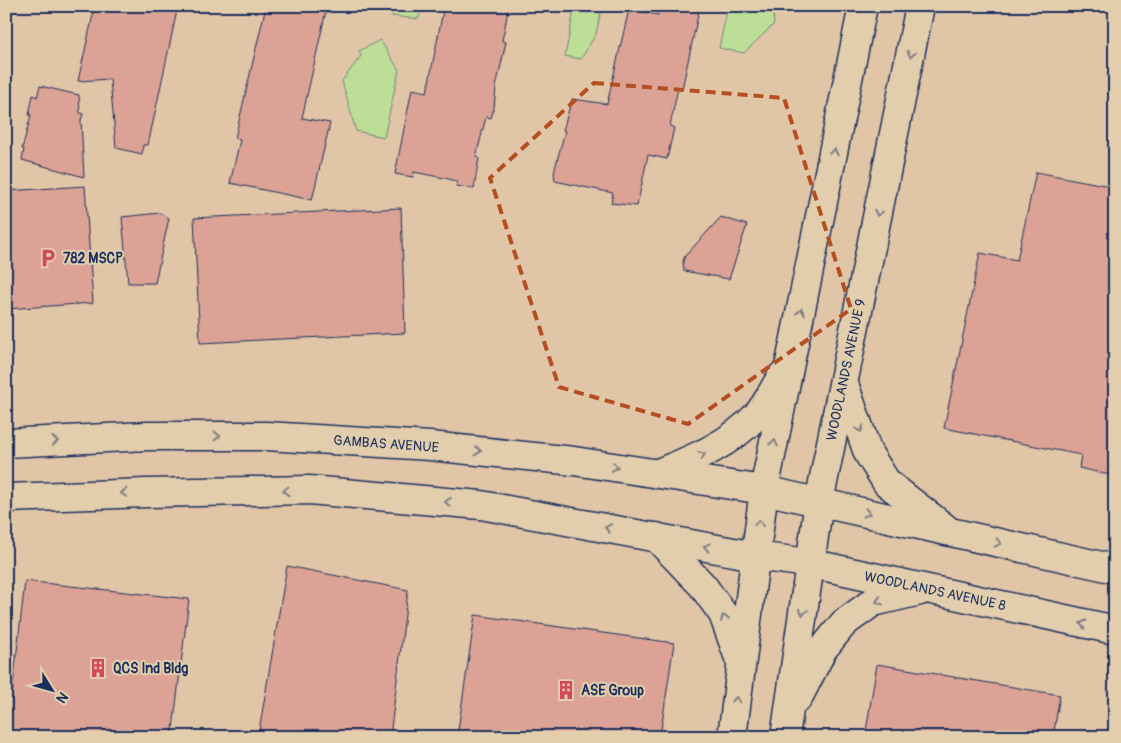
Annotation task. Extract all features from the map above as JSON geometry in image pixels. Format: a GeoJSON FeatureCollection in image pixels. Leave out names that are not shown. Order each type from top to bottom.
{"type":"FeatureCollection","features":[{"type":"Feature","properties":{"kind":"main road"},"geometry":{"type":"LineString","coordinates":[[732,737],[764,490],[863,6]]}},
{"type":"Feature","properties":{"kind":"main road","name":"WOODLANDS AVENUE 9"},"geometry":{"type":"LineString","coordinates":[[786,727],[809,563],[820,502],[920,6]]}},
{"type":"Feature","properties":{"kind":"main road"},"geometry":{"type":"LineString","coordinates":[[657,474],[707,454],[737,432],[758,414],[792,359]]}},
{"type":"Feature","properties":{"kind":"main road"},"geometry":{"type":"LineString","coordinates":[[844,382],[868,453],[887,483],[951,532]]}},
{"type":"Feature","properties":{"kind":"main road","name":"GAMBAS AVENUE"},"geometry":{"type":"LineString","coordinates":[[6,443],[147,436],[266,436],[430,446],[574,461],[764,490]]}},
{"type":"Feature","properties":{"kind":"main road"},"geometry":{"type":"LineString","coordinates":[[6,498],[309,490],[481,505],[755,556]]}},
{"type":"Feature","properties":{"kind":"main road"},"geometry":{"type":"LineString","coordinates":[[764,490],[1115,569]]}},
{"type":"Feature","properties":{"kind":"main road"},"geometry":{"type":"LineString","coordinates":[[656,537],[703,586],[723,614],[741,663]]}},
{"type":"Feature","properties":{"kind":"main road","name":"WOODLANDS AVENUE 8"},"geometry":{"type":"LineString","coordinates":[[755,556],[809,563],[1115,630]]}},
{"type":"Feature","properties":{"kind":"main road"},"geometry":{"type":"LineString","coordinates":[[786,727],[823,649],[844,623],[872,602],[926,589]]}},
{"type":"Feature","properties":{"kind":"highlighted area"},"geometry":{"type":"Polygon","coordinates":[[[594,83],[784,98],[851,309],[688,424],[559,387],[490,178],[594,83]]]}},
{"type":"Feature","properties":{"kind":"green space"},"geometry":{"type":"Polygon","coordinates":[[[392,6],[423,6],[418,19],[392,16],[392,6]]]}},
{"type":"Feature","properties":{"kind":"green space"},"geometry":{"type":"Polygon","coordinates":[[[579,6],[602,6],[596,34],[581,59],[565,56],[574,11],[579,6]]]}},
{"type":"Feature","properties":{"kind":"green space"},"geometry":{"type":"Polygon","coordinates":[[[728,6],[772,6],[774,24],[744,53],[719,48],[728,6]]]}},
{"type":"Feature","properties":{"kind":"green space"},"geometry":{"type":"Polygon","coordinates":[[[380,40],[399,70],[384,137],[356,131],[342,81],[361,56],[359,51],[380,40]]]}},
{"type":"Feature","properties":{"kind":"building"},"geometry":{"type":"Polygon","coordinates":[[[95,6],[178,6],[148,145],[143,145],[142,154],[116,148],[110,79],[78,81],[95,6]]]}},
{"type":"Feature","properties":{"kind":"building"},"geometry":{"type":"Polygon","coordinates":[[[266,6],[309,6],[308,8],[326,11],[302,118],[330,123],[312,200],[230,183],[240,140],[235,138],[266,6]]]}},
{"type":"Feature","properties":{"kind":"building"},"geometry":{"type":"Polygon","coordinates":[[[444,6],[474,11],[475,6],[509,6],[502,41],[506,42],[496,87],[494,108],[491,118],[486,117],[476,157],[479,158],[474,189],[456,186],[457,182],[449,179],[414,172],[413,177],[395,174],[412,89],[427,92],[444,6]]]}},
{"type":"Feature","properties":{"kind":"building"},"geometry":{"type":"Polygon","coordinates":[[[659,6],[700,6],[682,89],[678,88],[670,126],[674,128],[667,159],[648,155],[637,206],[611,203],[613,193],[555,181],[554,172],[572,99],[607,104],[629,9],[658,15],[659,6]]]}},
{"type":"Feature","properties":{"kind":"building"},"geometry":{"type":"Polygon","coordinates":[[[40,86],[79,95],[80,113],[83,114],[81,120],[84,177],[22,160],[24,149],[22,149],[31,115],[29,115],[33,95],[37,97],[40,86]]]}},
{"type":"Feature","properties":{"kind":"building"},"geometry":{"type":"Polygon","coordinates":[[[1036,172],[1115,187],[1115,476],[1079,468],[1081,455],[944,428],[980,253],[1017,260],[1036,172]]]}},
{"type":"Feature","properties":{"kind":"building","name":"782 MSCP"},"geometry":{"type":"Polygon","coordinates":[[[85,186],[93,303],[6,309],[6,191],[85,186]]]}},
{"type":"Feature","properties":{"kind":"building"},"geometry":{"type":"Polygon","coordinates":[[[401,208],[405,333],[200,343],[194,218],[401,208]]]}},
{"type":"Feature","properties":{"kind":"building"},"geometry":{"type":"Polygon","coordinates":[[[160,213],[169,218],[155,283],[128,283],[122,217],[160,213]]]}},
{"type":"Feature","properties":{"kind":"building"},"geometry":{"type":"Polygon","coordinates":[[[721,217],[747,225],[729,279],[684,271],[683,261],[685,256],[721,217]]]}},
{"type":"Feature","properties":{"kind":"building"},"geometry":{"type":"Polygon","coordinates":[[[287,566],[408,590],[390,737],[258,737],[287,566]]]}},
{"type":"Feature","properties":{"kind":"building","name":"QCS Ind Bldg"},"geometry":{"type":"Polygon","coordinates":[[[25,581],[189,599],[172,737],[7,737],[25,581]]]}},
{"type":"Feature","properties":{"kind":"building","name":"ASE Group"},"geometry":{"type":"Polygon","coordinates":[[[475,615],[674,643],[660,737],[457,737],[475,615]]]}},
{"type":"Feature","properties":{"kind":"building"},"geometry":{"type":"Polygon","coordinates":[[[877,664],[1060,695],[1053,737],[865,737],[877,664]]]}},
{"type":"Feature","properties":{"kind":"place","name":"782 MSCP"},"geometry":{"type":"Point","coordinates":[48,258]}},
{"type":"Feature","properties":{"kind":"place","name":"QCS Ind Bldg"},"geometry":{"type":"Point","coordinates":[98,668]}},
{"type":"Feature","properties":{"kind":"place","name":"ASE Group"},"geometry":{"type":"Point","coordinates":[566,690]}}]}
